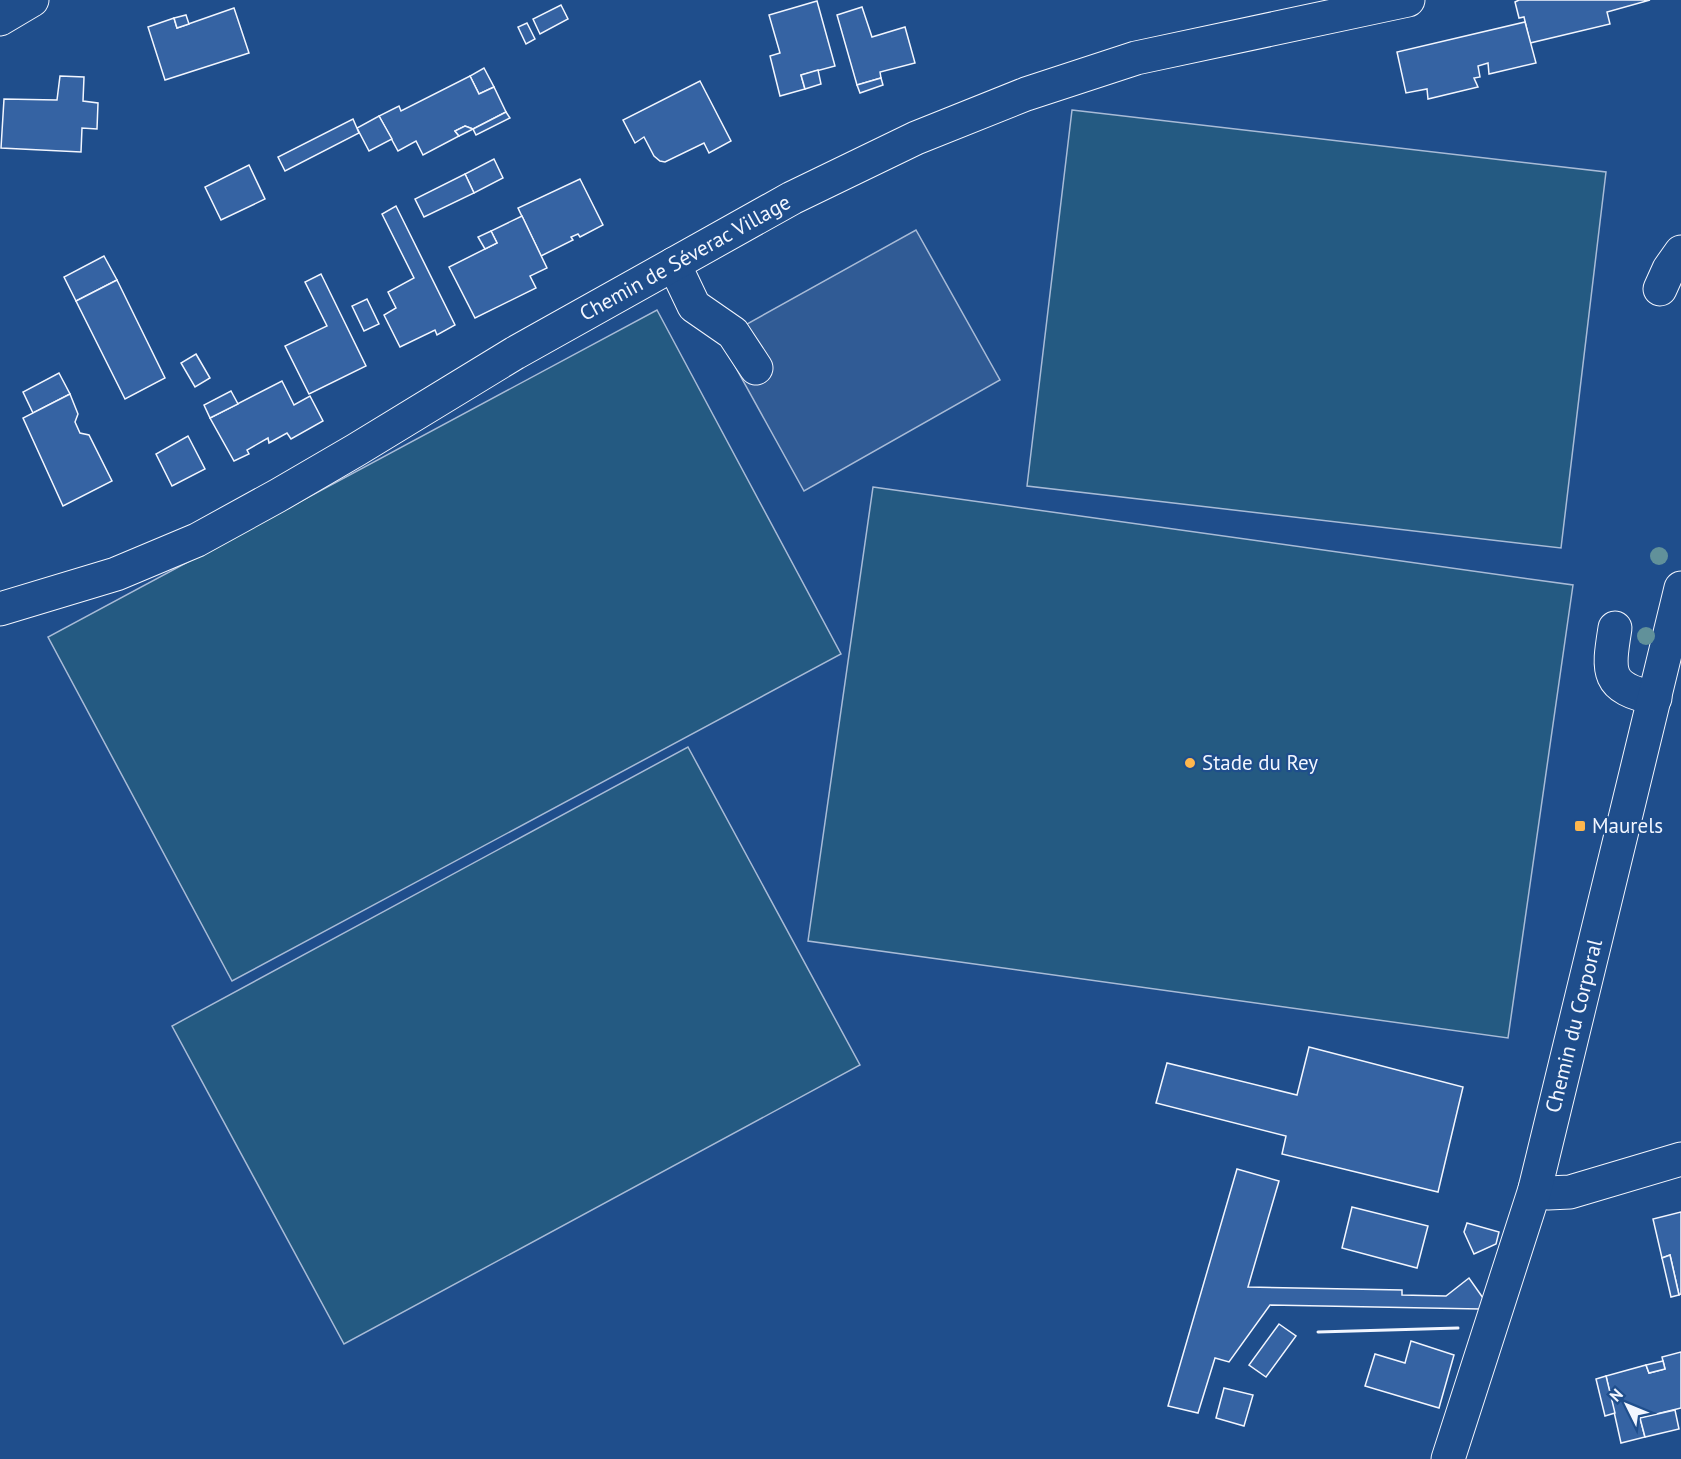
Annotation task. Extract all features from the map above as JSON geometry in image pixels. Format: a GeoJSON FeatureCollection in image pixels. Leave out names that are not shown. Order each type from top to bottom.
{"type":"FeatureCollection","features":[{"type":"Feature","properties":{"kind":"street"},"geometry":{"type":"LineString","coordinates":[[0,19],[32,0]]}},
{"type":"Feature","properties":{"kind":"street","name":"Chemin de Séverac Village"},"geometry":{"type":"LineString","coordinates":[[0,609],[116,574],[197,540],[277,496],[515,353],[792,198],[916,138],[1026,94],[1136,58],[1408,0]]}},
{"type":"Feature","properties":{"kind":"street"},"geometry":{"type":"LineString","coordinates":[[1660,289],[1669,269],[1681,252]]}},
{"type":"Feature","properties":{"kind":"street"},"geometry":{"type":"LineString","coordinates":[[674,264],[694,306],[733,333],[756,368]]}},
{"type":"Feature","properties":{"kind":"street","name":"Chemin du Corporal"},"geometry":{"type":"LineString","coordinates":[[1448,1459],[1534,1189],[1681,588]]}},
{"type":"Feature","properties":{"kind":"street"},"geometry":{"type":"LineString","coordinates":[[1615,627],[1611,666],[1615,681],[1633,693],[1654,698]]}},
{"type":"Feature","properties":{"kind":"street"},"geometry":{"type":"LineString","coordinates":[[1534,1189],[1548,1193],[1570,1192],[1681,1159]]}},
{"type":"Feature","properties":{"kind":"shaded area"},"geometry":{"type":"Polygon","coordinates":[[[1072,110],[1606,172],[1561,548],[1027,486],[1072,110]]]}},
{"type":"Feature","properties":{"kind":"shaded area"},"geometry":{"type":"Polygon","coordinates":[[[916,230],[1000,380],[804,491],[720,339],[916,230]]]}},
{"type":"Feature","properties":{"kind":"shaded area"},"geometry":{"type":"Polygon","coordinates":[[[657,310],[841,654],[232,981],[48,637],[657,310]]]}},
{"type":"Feature","properties":{"kind":"shaded area","name":"Stade du Rey"},"geometry":{"type":"Polygon","coordinates":[[[873,487],[1573,585],[1508,1038],[808,941],[873,487]]]}},
{"type":"Feature","properties":{"kind":"shaded area"},"geometry":{"type":"Polygon","coordinates":[[[688,747],[860,1065],[344,1344],[172,1026],[688,747]]]}},
{"type":"Feature","properties":{"kind":"building"},"geometry":{"type":"Polygon","coordinates":[[[1519,0],[1650,0],[1607,12],[1610,24],[1530,43],[1524,17],[1519,18],[1515,2],[1519,0]]]}},
{"type":"Feature","properties":{"kind":"building"},"geometry":{"type":"Polygon","coordinates":[[[817,1],[835,66],[801,75],[805,89],[780,96],[770,56],[780,53],[769,15],[817,1]]]}},
{"type":"Feature","properties":{"kind":"building"},"geometry":{"type":"Polygon","coordinates":[[[561,5],[568,19],[540,34],[533,19],[561,5]]]}},
{"type":"Feature","properties":{"kind":"building"},"geometry":{"type":"Polygon","coordinates":[[[862,7],[872,37],[905,27],[915,63],[880,72],[881,78],[857,85],[837,15],[862,7]]]}},
{"type":"Feature","properties":{"kind":"building"},"geometry":{"type":"Polygon","coordinates":[[[234,8],[249,53],[165,80],[148,27],[174,18],[177,28],[234,8]]]}},
{"type":"Feature","properties":{"kind":"building"},"geometry":{"type":"Polygon","coordinates":[[[186,15],[189,24],[177,28],[174,18],[186,15]]]}},
{"type":"Feature","properties":{"kind":"building"},"geometry":{"type":"Polygon","coordinates":[[[1525,22],[1536,63],[1489,74],[1488,63],[1478,66],[1480,77],[1474,78],[1478,87],[1428,99],[1427,89],[1406,93],[1397,52],[1525,22]]]}},
{"type":"Feature","properties":{"kind":"building"},"geometry":{"type":"Polygon","coordinates":[[[527,23],[535,39],[526,44],[518,27],[527,23]]]}},
{"type":"Feature","properties":{"kind":"building"},"geometry":{"type":"Polygon","coordinates":[[[484,68],[494,87],[479,94],[470,76],[484,68]]]}},
{"type":"Feature","properties":{"kind":"building"},"geometry":{"type":"Polygon","coordinates":[[[818,70],[821,84],[805,89],[801,75],[818,70]]]}},
{"type":"Feature","properties":{"kind":"building"},"geometry":{"type":"Polygon","coordinates":[[[60,76],[84,77],[83,101],[98,103],[97,129],[82,128],[81,152],[1,148],[4,99],[57,100],[60,76]]]}},
{"type":"Feature","properties":{"kind":"building"},"geometry":{"type":"Polygon","coordinates":[[[470,76],[479,94],[494,87],[506,112],[473,129],[465,126],[455,131],[459,136],[423,155],[416,141],[398,151],[379,116],[399,106],[401,111],[470,76]]]}},
{"type":"Feature","properties":{"kind":"building"},"geometry":{"type":"Polygon","coordinates":[[[881,78],[883,85],[860,93],[857,85],[881,78]]]}},
{"type":"Feature","properties":{"kind":"building"},"geometry":{"type":"Polygon","coordinates":[[[700,81],[731,141],[709,153],[704,143],[665,162],[654,156],[644,137],[635,143],[623,120],[700,81]]]}},
{"type":"Feature","properties":{"kind":"building"},"geometry":{"type":"Polygon","coordinates":[[[506,112],[510,118],[476,135],[473,129],[506,112]]]}},
{"type":"Feature","properties":{"kind":"building"},"geometry":{"type":"Polygon","coordinates":[[[379,116],[392,139],[369,151],[357,128],[379,116]]]}},
{"type":"Feature","properties":{"kind":"building"},"geometry":{"type":"Polygon","coordinates":[[[353,119],[359,133],[285,171],[278,157],[353,119]]]}},
{"type":"Feature","properties":{"kind":"building"},"geometry":{"type":"Polygon","coordinates":[[[465,126],[473,129],[459,136],[455,131],[465,126]]]}},
{"type":"Feature","properties":{"kind":"building"},"geometry":{"type":"Polygon","coordinates":[[[494,159],[503,178],[474,193],[465,174],[494,159]]]}},
{"type":"Feature","properties":{"kind":"building"},"geometry":{"type":"Polygon","coordinates":[[[249,165],[265,199],[221,220],[205,187],[249,165]]]}},
{"type":"Feature","properties":{"kind":"building"},"geometry":{"type":"Polygon","coordinates":[[[465,174],[474,193],[424,217],[415,199],[465,174]]]}},
{"type":"Feature","properties":{"kind":"building"},"geometry":{"type":"Polygon","coordinates":[[[580,179],[603,225],[580,237],[578,234],[571,237],[573,240],[541,256],[518,208],[580,179]]]}},
{"type":"Feature","properties":{"kind":"building"},"geometry":{"type":"Polygon","coordinates":[[[396,206],[455,325],[437,335],[435,330],[400,347],[384,315],[396,308],[388,292],[414,278],[382,214],[396,206]]]}},
{"type":"Feature","properties":{"kind":"building"},"geometry":{"type":"Polygon","coordinates":[[[522,216],[547,268],[530,276],[536,288],[475,318],[449,267],[497,243],[491,231],[522,216]]]}},
{"type":"Feature","properties":{"kind":"building"},"geometry":{"type":"Polygon","coordinates":[[[491,231],[497,243],[485,249],[478,237],[491,231]]]}},
{"type":"Feature","properties":{"kind":"building"},"geometry":{"type":"Polygon","coordinates":[[[104,256],[117,280],[76,301],[64,277],[104,256]]]}},
{"type":"Feature","properties":{"kind":"building"},"geometry":{"type":"Polygon","coordinates":[[[321,274],[366,366],[309,394],[285,346],[327,326],[305,282],[321,274]]]}},
{"type":"Feature","properties":{"kind":"building"},"geometry":{"type":"Polygon","coordinates":[[[117,280],[165,378],[125,399],[76,301],[117,280]]]}},
{"type":"Feature","properties":{"kind":"building"},"geometry":{"type":"Polygon","coordinates":[[[367,299],[379,324],[364,331],[352,306],[367,299]]]}},
{"type":"Feature","properties":{"kind":"building"},"geometry":{"type":"Polygon","coordinates":[[[196,354],[210,378],[195,387],[181,363],[196,354]]]}},
{"type":"Feature","properties":{"kind":"building"},"geometry":{"type":"Polygon","coordinates":[[[59,373],[70,394],[33,413],[23,392],[59,373]]]}},
{"type":"Feature","properties":{"kind":"building"},"geometry":{"type":"Polygon","coordinates":[[[282,381],[294,405],[310,396],[323,421],[291,439],[287,433],[269,443],[268,438],[247,450],[249,454],[234,461],[210,418],[282,381]]]}},
{"type":"Feature","properties":{"kind":"building"},"geometry":{"type":"Polygon","coordinates":[[[231,391],[238,404],[210,418],[204,405],[231,391]]]}},
{"type":"Feature","properties":{"kind":"building"},"geometry":{"type":"Polygon","coordinates":[[[70,394],[78,414],[75,422],[80,433],[89,435],[112,481],[63,506],[23,418],[70,394]]]}},
{"type":"Feature","properties":{"kind":"building"},"geometry":{"type":"Polygon","coordinates":[[[188,436],[205,469],[172,486],[156,454],[188,436]]]}},
{"type":"Feature","properties":{"kind":"building"},"geometry":{"type":"Polygon","coordinates":[[[1309,1047],[1463,1087],[1438,1192],[1282,1154],[1286,1136],[1156,1103],[1167,1063],[1297,1095],[1309,1047]]]}},
{"type":"Feature","properties":{"kind":"building"},"geometry":{"type":"Polygon","coordinates":[[[1237,1169],[1279,1181],[1248,1287],[1402,1290],[1402,1295],[1446,1296],[1469,1278],[1483,1298],[1480,1309],[1270,1305],[1229,1362],[1215,1358],[1198,1413],[1168,1406],[1237,1169]]]}},
{"type":"Feature","properties":{"kind":"building"},"geometry":{"type":"Polygon","coordinates":[[[1352,1207],[1428,1226],[1417,1268],[1342,1248],[1352,1207]]]}},
{"type":"Feature","properties":{"kind":"building"},"geometry":{"type":"Polygon","coordinates":[[[1681,1212],[1681,1294],[1679,1295],[1670,1255],[1662,1258],[1653,1219],[1681,1212]]]}},
{"type":"Feature","properties":{"kind":"building"},"geometry":{"type":"Polygon","coordinates":[[[1467,1223],[1499,1232],[1496,1244],[1474,1254],[1464,1232],[1467,1223]]]}},
{"type":"Feature","properties":{"kind":"building"},"geometry":{"type":"Polygon","coordinates":[[[1670,1255],[1679,1295],[1671,1297],[1662,1258],[1670,1255]]]}},
{"type":"Feature","properties":{"kind":"building"},"geometry":{"type":"Polygon","coordinates":[[[1279,1324],[1296,1336],[1266,1377],[1249,1365],[1279,1324]]]}},
{"type":"Feature","properties":{"kind":"building"},"geometry":{"type":"Polygon","coordinates":[[[1411,1341],[1454,1355],[1439,1408],[1365,1386],[1375,1354],[1405,1363],[1411,1341]]]}},
{"type":"Feature","properties":{"kind":"building"},"geometry":{"type":"Polygon","coordinates":[[[1681,1352],[1681,1408],[1640,1418],[1645,1437],[1621,1443],[1606,1376],[1646,1365],[1649,1373],[1665,1369],[1662,1357],[1681,1352]]]}},
{"type":"Feature","properties":{"kind":"building"},"geometry":{"type":"Polygon","coordinates":[[[1663,1361],[1665,1369],[1649,1373],[1646,1365],[1663,1361]]]}},
{"type":"Feature","properties":{"kind":"building"},"geometry":{"type":"Polygon","coordinates":[[[1606,1376],[1615,1413],[1605,1416],[1596,1379],[1606,1376]]]}},
{"type":"Feature","properties":{"kind":"building"},"geometry":{"type":"Polygon","coordinates":[[[1224,1388],[1253,1395],[1244,1426],[1216,1418],[1224,1388]]]}},
{"type":"Feature","properties":{"kind":"building"},"geometry":{"type":"Polygon","coordinates":[[[1675,1410],[1679,1429],[1645,1437],[1640,1418],[1675,1410]]]}},
{"type":"Feature","properties":{"kind":"wall"},"geometry":{"type":"LineString","coordinates":[[1318,1332],[1458,1328]]}},
{"type":"Feature","properties":{"kind":"place","name":"Stade du Rey"},"geometry":{"type":"Point","coordinates":[1190,763]}},
{"type":"Feature","properties":{"kind":"place","name":"Maurels"},"geometry":{"type":"Point","coordinates":[1580,826]}}]}
